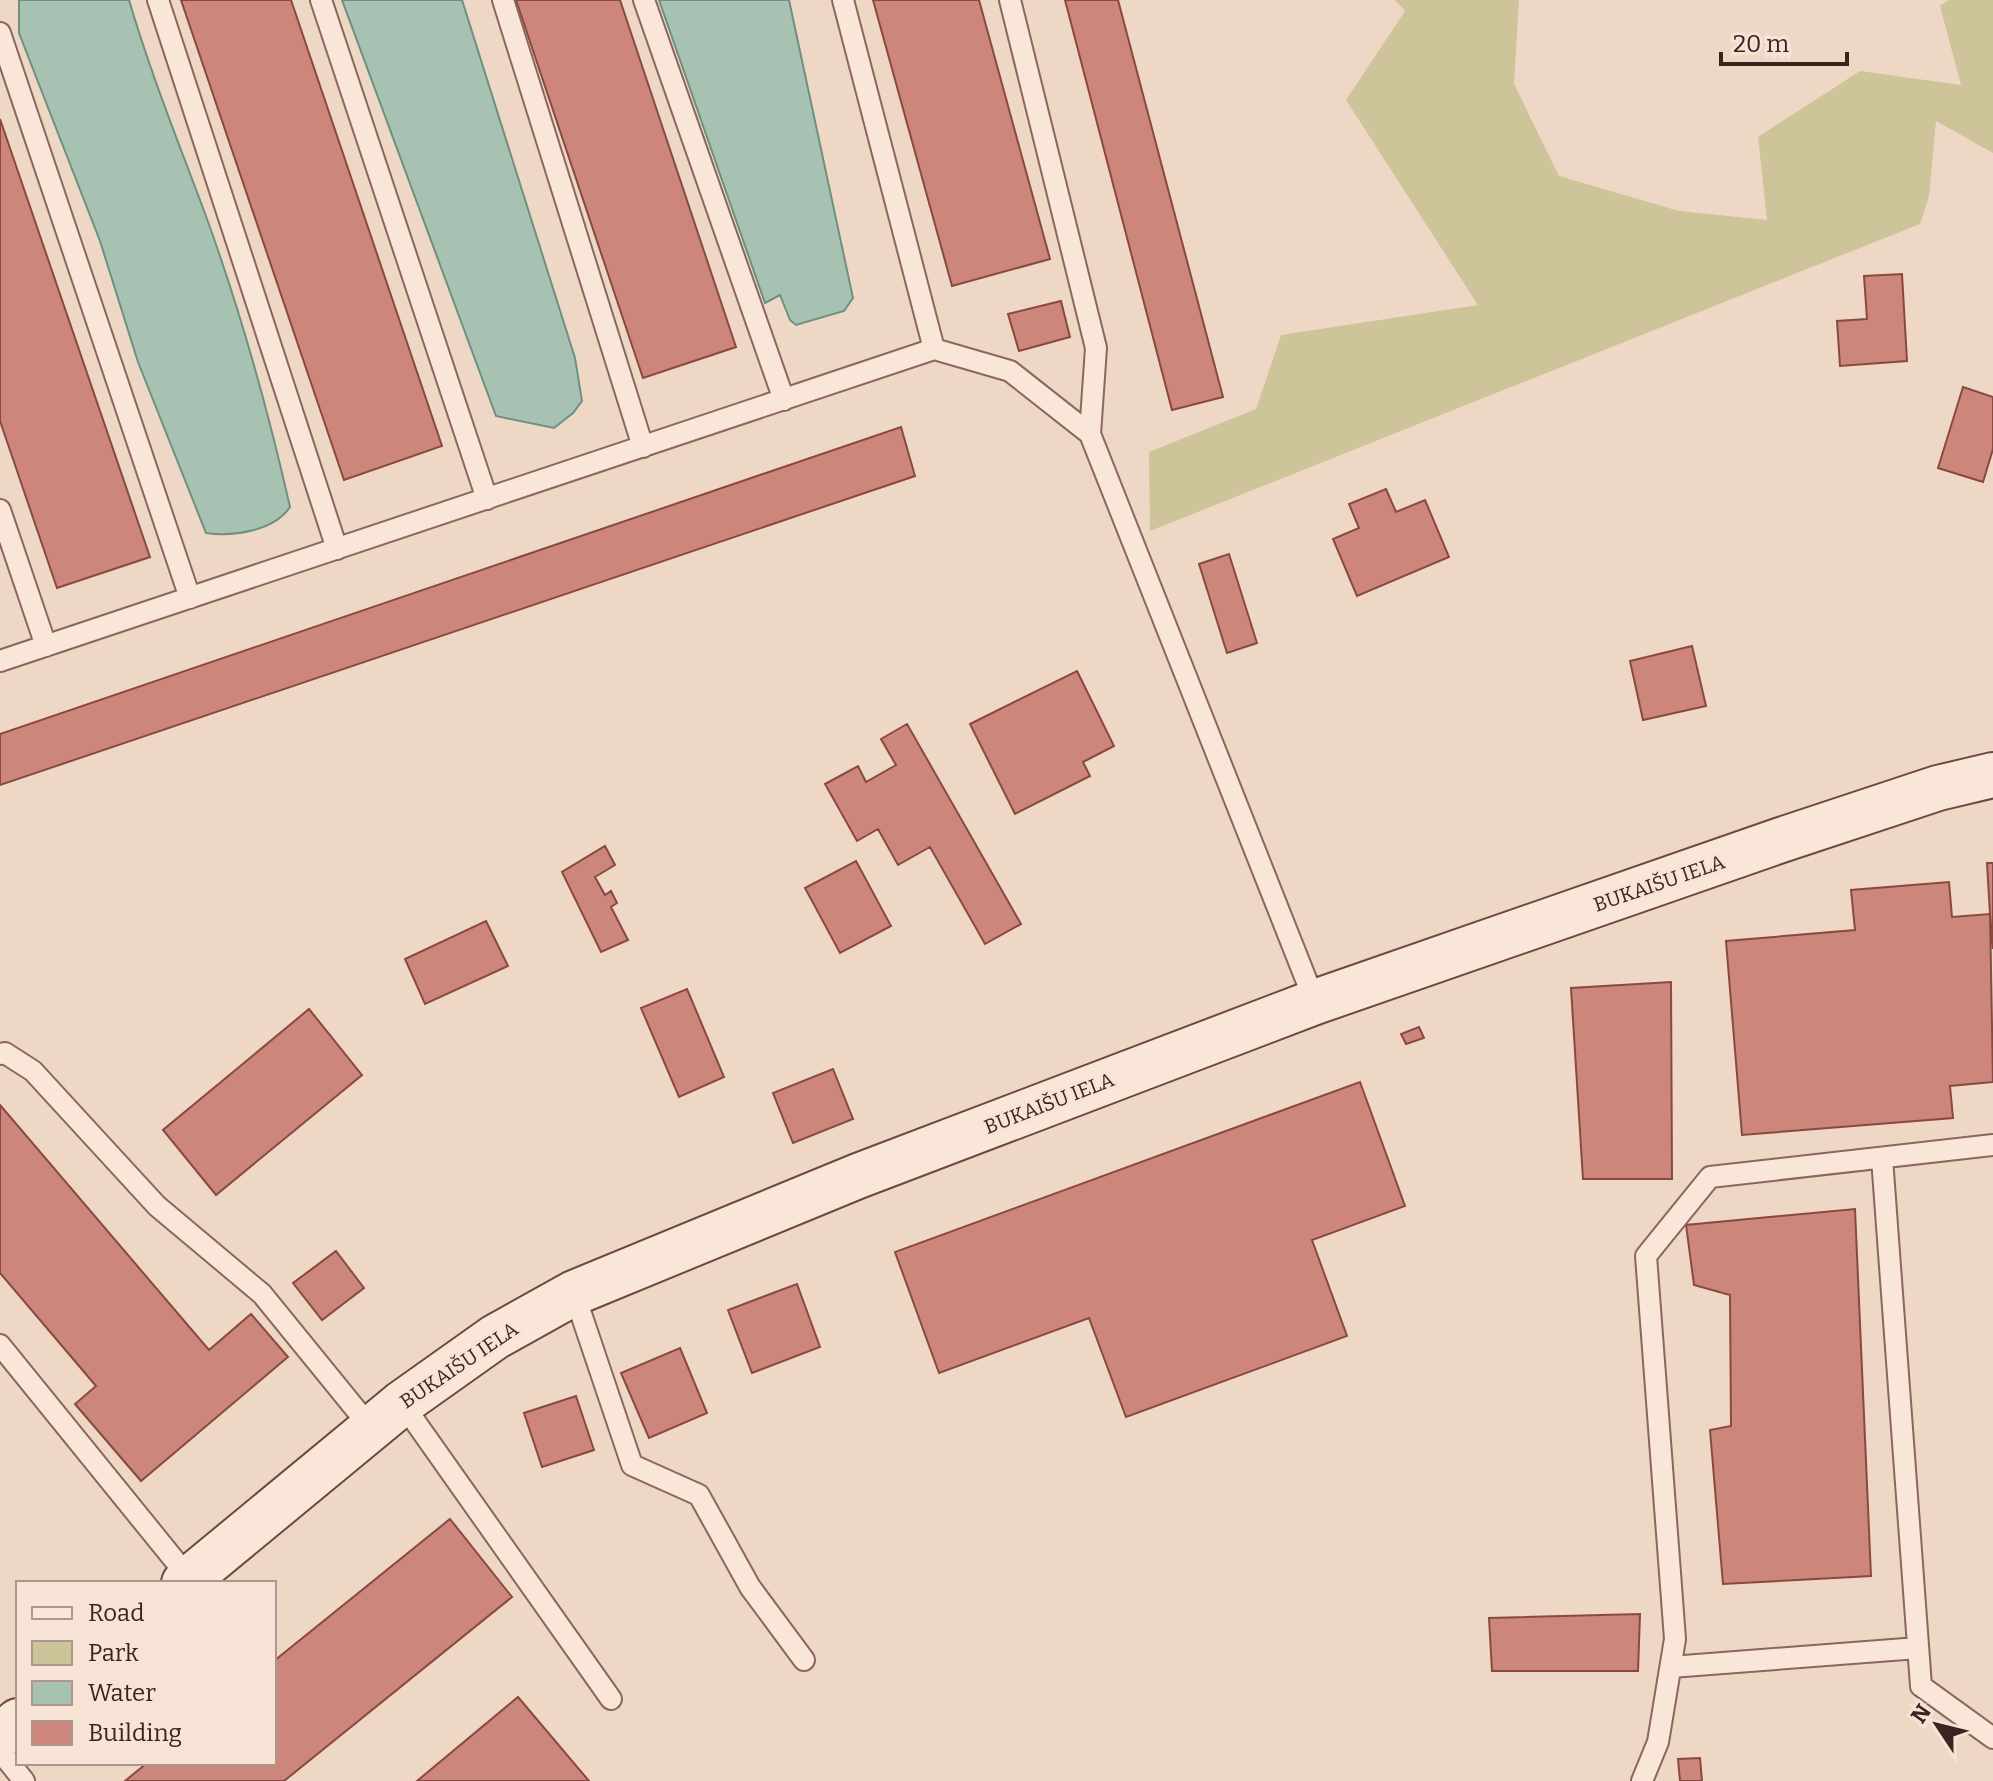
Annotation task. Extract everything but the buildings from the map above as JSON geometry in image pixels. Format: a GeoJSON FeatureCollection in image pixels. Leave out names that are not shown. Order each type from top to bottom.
{"type":"FeatureCollection","features":[{"type":"Feature","properties":{"kind":"street","name":"BUKAIŠU IELA"},"geometry":{"type":"LineString","coordinates":[[186,1581],[387,1415],[495,1337],[574,1293],[858,1176],[1315,1002],[1781,840],[1938,788],[1993,775]]}},
{"type":"Feature","properties":{"kind":"street"},"geometry":{"type":"LineString","coordinates":[[0,1736],[16,1723]]}},
{"type":"Feature","properties":{"kind":"lane"},"geometry":{"type":"LineString","coordinates":[[158,0],[337,549]]}},
{"type":"Feature","properties":{"kind":"lane"},"geometry":{"type":"LineString","coordinates":[[321,0],[487,499]]}},
{"type":"Feature","properties":{"kind":"lane"},"geometry":{"type":"LineString","coordinates":[[503,0],[643,447]]}},
{"type":"Feature","properties":{"kind":"lane"},"geometry":{"type":"LineString","coordinates":[[644,0],[784,400]]}},
{"type":"Feature","properties":{"kind":"lane"},"geometry":{"type":"LineString","coordinates":[[843,0],[934,349]]}},
{"type":"Feature","properties":{"kind":"lane"},"geometry":{"type":"LineString","coordinates":[[1010,0],[1096,348],[1090,434],[1315,1002]]}},
{"type":"Feature","properties":{"kind":"lane"},"geometry":{"type":"LineString","coordinates":[[0,33],[190,598]]}},
{"type":"Feature","properties":{"kind":"lane"},"geometry":{"type":"LineString","coordinates":[[0,661],[934,349],[1010,371],[1090,434]]}},
{"type":"Feature","properties":{"kind":"lane"},"geometry":{"type":"LineString","coordinates":[[0,510],[46,646]]}},
{"type":"Feature","properties":{"kind":"lane"},"geometry":{"type":"LineString","coordinates":[[0,1054],[5,1053],[33,1071],[157,1206],[262,1294],[387,1415],[611,1699]]}},
{"type":"Feature","properties":{"kind":"lane"},"geometry":{"type":"LineString","coordinates":[[1642,1781],[1658,1742],[1675,1639],[1646,1256],[1710,1177],[1993,1145]]}},
{"type":"Feature","properties":{"kind":"lane"},"geometry":{"type":"LineString","coordinates":[[1882,1158],[1921,1686],[1993,1738]]}},
{"type":"Feature","properties":{"kind":"lane"},"geometry":{"type":"LineString","coordinates":[[574,1293],[632,1465],[699,1495],[750,1587],[804,1660]]}},
{"type":"Feature","properties":{"kind":"lane"},"geometry":{"type":"LineString","coordinates":[[0,1345],[186,1581]]}},
{"type":"Feature","properties":{"kind":"lane"},"geometry":{"type":"LineString","coordinates":[[1671,1667],[1918,1648]]}},
{"type":"Feature","properties":{"kind":"lane"},"geometry":{"type":"LineString","coordinates":[[0,1751],[24,1781]]}},
{"type":"Feature","properties":{"kind":"green space"},"geometry":{"type":"Polygon","coordinates":[[[1395,0],[1519,0],[1514,84],[1559,176],[1679,211],[1767,220],[1758,137],[1860,71],[1961,85],[1940,6],[1949,0],[1993,0],[1993,153],[1936,121],[1929,196],[1920,224],[1150,531],[1149,452],[1256,409],[1281,335],[1478,305],[1346,100],[1405,11],[1395,0]]]}},
{"type":"Feature","properties":{"kind":"water"},"geometry":{"type":"Polygon","coordinates":[[[19,0],[129,0],[231,290],[273,434],[290,507],[264,527],[240,533],[206,533],[138,362],[100,241],[19,33],[19,0]]]}},
{"type":"Feature","properties":{"kind":"water"},"geometry":{"type":"Polygon","coordinates":[[[342,0],[462,0],[575,358],[582,401],[554,428],[496,416],[342,0]]]}},
{"type":"Feature","properties":{"kind":"water"},"geometry":{"type":"Polygon","coordinates":[[[659,0],[789,0],[853,298],[844,311],[796,325],[790,320],[780,295],[765,303],[659,0]]]}}]}
